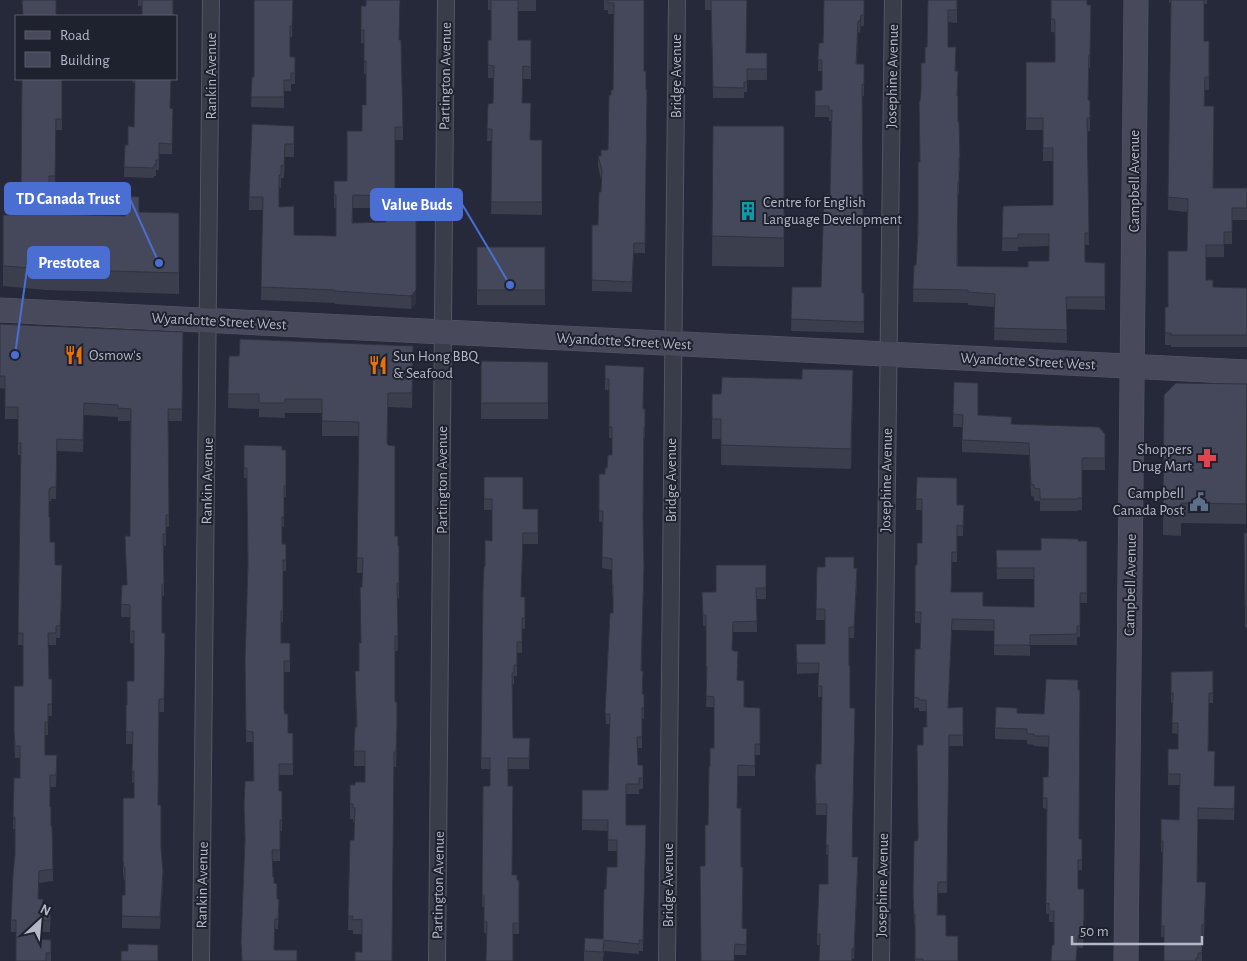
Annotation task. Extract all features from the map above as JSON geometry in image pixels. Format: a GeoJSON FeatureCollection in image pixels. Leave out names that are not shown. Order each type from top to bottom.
{"type":"FeatureCollection","features":[{"type":"Feature","properties":{"kind":"main road","name":"Campbell Avenue"},"geometry":{"type":"LineString","coordinates":[[1126,961],[1136,0]]}},
{"type":"Feature","properties":{"kind":"main road","name":"Wyandotte Street West"},"geometry":{"type":"LineString","coordinates":[[0,310],[1247,372]]}},
{"type":"Feature","properties":{"kind":"street","name":"Rankin Avenue"},"geometry":{"type":"LineString","coordinates":[[201,961],[211,0]]}},
{"type":"Feature","properties":{"kind":"street","name":"Partington Avenue"},"geometry":{"type":"LineString","coordinates":[[437,961],[446,0]]}},
{"type":"Feature","properties":{"kind":"street","name":"Bridge Avenue"},"geometry":{"type":"LineString","coordinates":[[667,961],[677,0]]}},
{"type":"Feature","properties":{"kind":"street","name":"Josephine Avenue"},"geometry":{"type":"LineString","coordinates":[[881,961],[893,0]]}},
{"type":"Feature","properties":{"kind":"building"},"geometry":{"type":"Polygon","coordinates":[[[22,0],[56,0],[56,15],[23,15],[22,0]]]}},
{"type":"Feature","properties":{"kind":"building"},"geometry":{"type":"Polygon","coordinates":[[[142,0],[173,0],[173,15],[142,15],[142,0]]]}},
{"type":"Feature","properties":{"kind":"building"},"geometry":{"type":"Polygon","coordinates":[[[254,0],[293,0],[292,26],[290,26],[290,57],[295,57],[295,73],[291,73],[291,80],[284,80],[284,97],[251,97],[252,77],[254,77],[254,0]]]}},
{"type":"Feature","properties":{"kind":"building"},"geometry":{"type":"Polygon","coordinates":[[[366,0],[400,0],[399,40],[401,40],[403,127],[395,127],[395,196],[353,195],[352,223],[386,222],[385,206],[416,207],[416,290],[411,296],[261,287],[263,197],[249,197],[252,124],[294,126],[294,144],[285,144],[284,166],[281,165],[281,175],[279,175],[279,207],[294,206],[294,235],[336,236],[334,181],[347,181],[347,131],[362,131],[362,105],[366,105],[366,61],[364,61],[364,30],[361,30],[361,6],[366,6],[366,0]]]}},
{"type":"Feature","properties":{"kind":"building"},"geometry":{"type":"Polygon","coordinates":[[[491,0],[518,0],[518,40],[531,40],[531,67],[523,66],[522,103],[531,103],[530,140],[542,140],[542,202],[491,202],[492,129],[487,129],[488,104],[493,103],[494,66],[488,65],[488,40],[491,40],[491,0]]]}},
{"type":"Feature","properties":{"kind":"building"},"geometry":{"type":"Polygon","coordinates":[[[608,0],[644,0],[644,71],[646,71],[647,90],[645,243],[634,243],[632,282],[592,280],[592,225],[598,225],[599,192],[601,192],[602,170],[598,156],[601,156],[601,150],[608,150],[609,95],[611,95],[611,90],[613,90],[614,3],[608,3],[608,0]]]}},
{"type":"Feature","properties":{"kind":"building"},"geometry":{"type":"Polygon","coordinates":[[[711,0],[747,0],[746,53],[767,53],[767,69],[747,69],[747,82],[744,82],[744,88],[713,87],[711,0]]]}},
{"type":"Feature","properties":{"kind":"building"},"geometry":{"type":"Polygon","coordinates":[[[824,0],[864,0],[864,15],[861,15],[860,21],[858,21],[856,64],[864,64],[864,85],[862,84],[862,293],[864,293],[864,322],[791,319],[792,287],[821,287],[824,195],[830,195],[832,110],[829,110],[829,106],[815,106],[815,91],[822,90],[822,60],[818,60],[819,43],[823,43],[824,0]]]}},
{"type":"Feature","properties":{"kind":"building"},"geometry":{"type":"Polygon","coordinates":[[[928,0],[957,0],[957,10],[948,10],[948,47],[956,47],[955,71],[958,71],[957,96],[960,158],[957,266],[1028,267],[1028,261],[1049,261],[1049,234],[1018,234],[1018,238],[1002,238],[1003,206],[1053,205],[1053,148],[1043,148],[1043,118],[1026,118],[1026,62],[1055,62],[1055,22],[1054,19],[1051,19],[1051,0],[1087,0],[1087,5],[1091,5],[1088,100],[1090,100],[1090,118],[1087,118],[1089,233],[1085,233],[1085,262],[1105,263],[1105,297],[1066,297],[1067,330],[994,328],[995,294],[968,292],[968,290],[913,289],[918,233],[919,101],[921,63],[925,63],[925,47],[927,47],[928,0]]]}},
{"type":"Feature","properties":{"kind":"building"},"geometry":{"type":"Polygon","coordinates":[[[1171,0],[1204,0],[1204,41],[1209,41],[1209,77],[1205,77],[1204,106],[1214,106],[1213,188],[1247,188],[1247,208],[1232,208],[1232,232],[1224,232],[1224,245],[1206,245],[1206,280],[1213,280],[1213,287],[1247,288],[1247,335],[1171,335],[1171,333],[1165,333],[1165,307],[1168,307],[1168,251],[1187,251],[1188,199],[1168,197],[1171,0]]]}},
{"type":"Feature","properties":{"kind":"building"},"geometry":{"type":"Polygon","coordinates":[[[22,80],[62,80],[62,119],[56,119],[55,176],[49,176],[49,188],[21,187],[22,80]]]}},
{"type":"Feature","properties":{"kind":"building"},"geometry":{"type":"Polygon","coordinates":[[[135,80],[171,80],[170,108],[173,109],[172,144],[159,143],[159,160],[156,160],[154,168],[124,167],[125,145],[128,145],[128,126],[134,127],[135,80]]]}},
{"type":"Feature","properties":{"kind":"building","name":"Centre for English Language Development"},"geometry":{"type":"Polygon","coordinates":[[[713,126],[784,126],[784,238],[712,236],[713,126]]]}},
{"type":"Feature","properties":{"kind":"building"},"geometry":{"type":"Polygon","coordinates":[[[125,196],[139,197],[139,212],[179,213],[179,273],[3,266],[3,215],[125,216],[125,196]]]}},
{"type":"Feature","properties":{"kind":"building"},"geometry":{"type":"Polygon","coordinates":[[[477,247],[545,247],[545,290],[477,290],[477,247]]]}},
{"type":"Feature","properties":{"kind":"building"},"geometry":{"type":"Polygon","coordinates":[[[0,324],[183,332],[182,409],[168,409],[169,515],[166,515],[166,534],[163,534],[164,584],[162,584],[162,633],[165,633],[164,699],[159,699],[158,805],[161,805],[163,871],[160,917],[122,916],[122,895],[125,895],[123,798],[134,798],[134,771],[132,771],[133,732],[126,732],[126,705],[127,681],[134,681],[134,631],[130,631],[130,605],[121,604],[122,585],[127,585],[125,536],[130,536],[131,409],[118,408],[118,405],[84,403],[83,440],[57,439],[56,487],[49,489],[50,542],[55,542],[55,565],[62,565],[60,626],[56,626],[56,633],[48,633],[49,679],[52,679],[52,704],[48,704],[48,723],[45,722],[45,755],[57,755],[56,775],[50,775],[53,869],[39,871],[38,899],[43,899],[43,907],[51,907],[50,920],[36,920],[36,939],[51,940],[51,953],[46,953],[46,961],[16,961],[16,920],[11,920],[15,854],[15,817],[13,817],[14,778],[20,778],[20,746],[15,746],[14,686],[23,686],[23,633],[18,633],[21,443],[18,443],[18,407],[5,407],[5,376],[0,376],[0,324]]]}},
{"type":"Feature","properties":{"kind":"building"},"geometry":{"type":"Polygon","coordinates":[[[240,339],[413,346],[412,393],[388,393],[387,443],[388,445],[395,446],[395,536],[398,536],[399,546],[399,583],[397,583],[398,636],[395,636],[397,725],[396,752],[394,752],[392,961],[355,961],[355,952],[362,952],[362,919],[353,920],[353,916],[348,916],[350,840],[354,840],[355,808],[353,808],[353,804],[350,804],[350,785],[355,785],[355,782],[365,782],[365,751],[354,751],[355,727],[357,727],[355,671],[359,671],[359,643],[361,643],[360,587],[362,587],[363,558],[357,558],[359,422],[322,421],[322,399],[285,399],[285,403],[259,403],[259,394],[228,394],[229,356],[239,356],[240,339]]]}},
{"type":"Feature","properties":{"kind":"building"},"geometry":{"type":"Polygon","coordinates":[[[481,361],[548,362],[548,403],[481,403],[481,361]]]}},
{"type":"Feature","properties":{"kind":"building"},"geometry":{"type":"Polygon","coordinates":[[[605,365],[644,367],[644,567],[641,671],[643,671],[642,694],[644,694],[644,708],[642,708],[642,737],[637,737],[638,765],[643,765],[643,778],[639,778],[639,784],[626,784],[626,825],[646,825],[643,940],[639,940],[639,944],[604,940],[603,952],[584,951],[585,938],[603,939],[604,889],[606,889],[607,867],[617,867],[617,840],[608,840],[608,820],[582,820],[582,790],[608,790],[610,714],[605,712],[610,613],[613,613],[613,585],[612,559],[602,557],[603,511],[599,511],[599,474],[605,474],[608,455],[612,455],[612,427],[609,427],[609,379],[605,379],[605,365]]]}},
{"type":"Feature","properties":{"kind":"building"},"geometry":{"type":"Polygon","coordinates":[[[802,369],[853,370],[851,449],[721,445],[721,419],[712,419],[712,394],[721,394],[722,377],[802,379],[802,369]]]}},
{"type":"Feature","properties":{"kind":"building"},"geometry":{"type":"Polygon","coordinates":[[[954,382],[978,383],[978,415],[1012,417],[1011,424],[1099,427],[1105,434],[1105,458],[1082,458],[1082,498],[1040,499],[1040,489],[1034,488],[1034,485],[1031,484],[1029,443],[962,440],[963,415],[953,414],[954,382]]]}},
{"type":"Feature","properties":{"kind":"building"},"geometry":{"type":"Polygon","coordinates":[[[1176,383],[1247,384],[1246,504],[1181,503],[1181,515],[1163,514],[1164,395],[1176,383]]]}},
{"type":"Feature","properties":{"kind":"building"},"geometry":{"type":"Polygon","coordinates":[[[244,445],[282,446],[282,450],[286,450],[286,486],[284,486],[282,544],[286,544],[286,560],[283,560],[281,643],[290,643],[290,661],[284,661],[284,710],[285,714],[288,714],[288,733],[293,733],[293,764],[279,764],[279,791],[282,791],[280,850],[272,850],[273,877],[274,883],[277,884],[277,899],[279,899],[278,919],[275,919],[274,950],[297,950],[297,961],[242,961],[245,781],[254,781],[253,732],[246,731],[245,660],[248,564],[247,468],[244,468],[244,445]]]}},
{"type":"Feature","properties":{"kind":"building"},"geometry":{"type":"Polygon","coordinates":[[[484,477],[523,477],[523,509],[538,509],[538,533],[523,533],[521,597],[525,597],[525,618],[522,618],[522,642],[517,642],[517,665],[514,665],[514,673],[512,673],[513,738],[530,738],[529,758],[508,758],[508,786],[513,786],[512,875],[517,875],[517,880],[519,880],[519,923],[513,923],[513,961],[486,961],[487,922],[484,922],[484,896],[482,896],[483,786],[490,786],[490,758],[481,758],[483,589],[485,540],[492,541],[492,499],[484,499],[484,477]]]}},
{"type":"Feature","properties":{"kind":"building"},"geometry":{"type":"Polygon","coordinates":[[[917,477],[957,478],[957,505],[964,505],[963,526],[957,525],[957,552],[952,552],[951,592],[983,592],[983,606],[1034,607],[1034,568],[997,568],[996,550],[1041,550],[1041,538],[1087,541],[1087,593],[1080,593],[1080,626],[1077,626],[1077,634],[1030,635],[1030,645],[994,645],[994,620],[952,619],[948,708],[963,707],[963,735],[949,735],[947,882],[938,882],[937,915],[946,915],[946,936],[958,936],[958,961],[923,961],[923,959],[915,959],[913,893],[914,841],[917,841],[918,838],[917,745],[923,745],[923,727],[927,727],[926,700],[919,700],[919,698],[914,697],[915,649],[920,649],[921,612],[915,612],[915,565],[917,565],[917,543],[922,543],[922,499],[916,499],[917,477]]]}},
{"type":"Feature","properties":{"kind":"building"},"geometry":{"type":"Polygon","coordinates":[[[1244,533],[1247,533],[1247,607],[1245,607],[1244,533]]]}},
{"type":"Feature","properties":{"kind":"building"},"geometry":{"type":"Polygon","coordinates":[[[825,557],[854,557],[854,568],[857,568],[854,627],[849,627],[850,708],[855,708],[852,857],[858,857],[852,961],[819,961],[820,934],[817,934],[819,884],[828,884],[828,845],[826,845],[827,804],[816,804],[815,777],[816,764],[821,764],[822,686],[818,686],[819,663],[797,663],[796,644],[825,644],[825,609],[816,609],[817,567],[825,567],[825,557]]]}},
{"type":"Feature","properties":{"kind":"building"},"geometry":{"type":"Polygon","coordinates":[[[716,565],[766,565],[766,588],[756,588],[757,621],[733,622],[732,649],[733,651],[738,651],[737,680],[744,681],[744,707],[760,708],[760,744],[755,744],[755,766],[738,765],[737,808],[741,808],[741,867],[743,867],[742,928],[747,929],[746,945],[735,944],[734,961],[701,961],[700,866],[705,866],[705,825],[708,825],[710,748],[714,748],[714,697],[706,696],[706,615],[703,615],[702,592],[716,592],[716,565]]]}},
{"type":"Feature","properties":{"kind":"building"},"geometry":{"type":"Polygon","coordinates":[[[1213,671],[1213,693],[1209,693],[1208,751],[1215,751],[1214,786],[1235,786],[1234,809],[1198,808],[1197,882],[1206,882],[1204,925],[1202,925],[1202,953],[1198,953],[1196,961],[1164,961],[1164,926],[1161,926],[1163,841],[1161,841],[1161,819],[1179,820],[1180,774],[1168,774],[1168,749],[1178,749],[1178,723],[1172,723],[1173,693],[1171,693],[1171,672],[1213,671]]]}},
{"type":"Feature","properties":{"kind":"building"},"geometry":{"type":"Polygon","coordinates":[[[1046,679],[1078,680],[1078,690],[1080,690],[1079,839],[1082,839],[1082,860],[1078,860],[1078,889],[1084,889],[1084,918],[1083,938],[1078,938],[1076,961],[1051,961],[1052,945],[1054,945],[1054,911],[1049,911],[1049,903],[1046,904],[1047,798],[1043,798],[1043,777],[1048,777],[1049,736],[1027,734],[1027,729],[995,728],[996,707],[1017,708],[1017,713],[1044,714],[1046,679]]]}},
{"type":"Feature","properties":{"kind":"building"},"geometry":{"type":"Polygon","coordinates":[[[128,944],[158,945],[158,961],[121,961],[121,951],[128,951],[128,944]]]}},
{"type":"Feature","properties":{"kind":"place","name":"Centre for English Language Development"},"geometry":{"type":"Point","coordinates":[748,211]}},
{"type":"Feature","properties":{"kind":"place","name":"TD Canada Trust"},"geometry":{"type":"Point","coordinates":[159,263]}},
{"type":"Feature","properties":{"kind":"place","name":"Value Buds"},"geometry":{"type":"Point","coordinates":[510,285]}},
{"type":"Feature","properties":{"kind":"place","name":"Prestotea"},"geometry":{"type":"Point","coordinates":[15,355]}},
{"type":"Feature","properties":{"kind":"place","name":"Osmow's"},"geometry":{"type":"Point","coordinates":[74,355]}},
{"type":"Feature","properties":{"kind":"place","name":"Sun Hong BBQ & Seafood"},"geometry":{"type":"Point","coordinates":[378,365]}},
{"type":"Feature","properties":{"kind":"place","name":"Shoppers Drug Mart"},"geometry":{"type":"Point","coordinates":[1207,458]}},
{"type":"Feature","properties":{"kind":"place","name":"Campbell Canada Post"},"geometry":{"type":"Point","coordinates":[1199,502]}}]}
